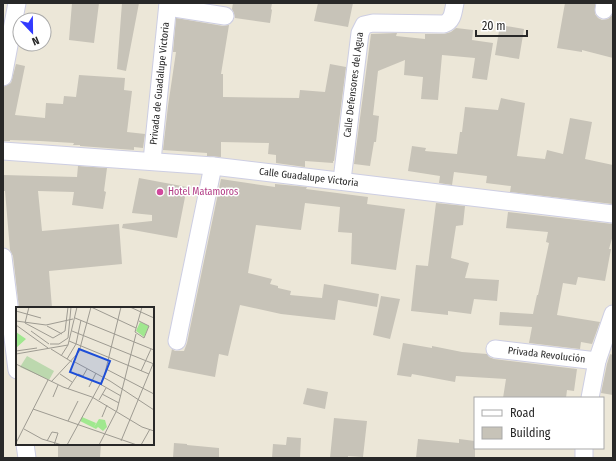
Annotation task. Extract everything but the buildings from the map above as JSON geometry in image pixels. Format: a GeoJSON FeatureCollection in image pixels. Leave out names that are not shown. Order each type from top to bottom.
{"type":"FeatureCollection","features":[{"type":"Feature","properties":{"kind":"street","name":"Calle Defensores del Agua"},"geometry":{"type":"LineString","coordinates":[[342,180],[360,33],[364,25],[373,22],[444,24],[449,22],[452,17],[456,3]]}},
{"type":"Feature","properties":{"kind":"street","name":"Privada de Guadalupe Victoria"},"geometry":{"type":"LineString","coordinates":[[152,161],[168,5],[225,16]]}},
{"type":"Feature","properties":{"kind":"street"},"geometry":{"type":"LineString","coordinates":[[3,77],[12,8]]}},
{"type":"Feature","properties":{"kind":"street","name":"Calle Guadalupe Victoria"},"geometry":{"type":"LineString","coordinates":[[3,152],[213,166],[342,180],[613,214]]}},
{"type":"Feature","properties":{"kind":"street"},"geometry":{"type":"LineString","coordinates":[[177,341],[213,166]]}},
{"type":"Feature","properties":{"kind":"street"},"geometry":{"type":"LineString","coordinates":[[3,257],[6,306],[16,364]]}},
{"type":"Feature","properties":{"kind":"street"},"geometry":{"type":"LineString","coordinates":[[590,397],[597,362],[613,314]]}},
{"type":"Feature","properties":{"kind":"street","name":"Privada Revolución"},"geometry":{"type":"LineString","coordinates":[[495,349],[597,362]]}},
{"type":"Feature","properties":{"kind":"street"},"geometry":{"type":"LineString","coordinates":[[25,445],[27,458]]}},
{"type":"Feature","properties":{"kind":"place","name":"Hotel Matamoros"},"geometry":{"type":"Point","coordinates":[160,192]}}]}
